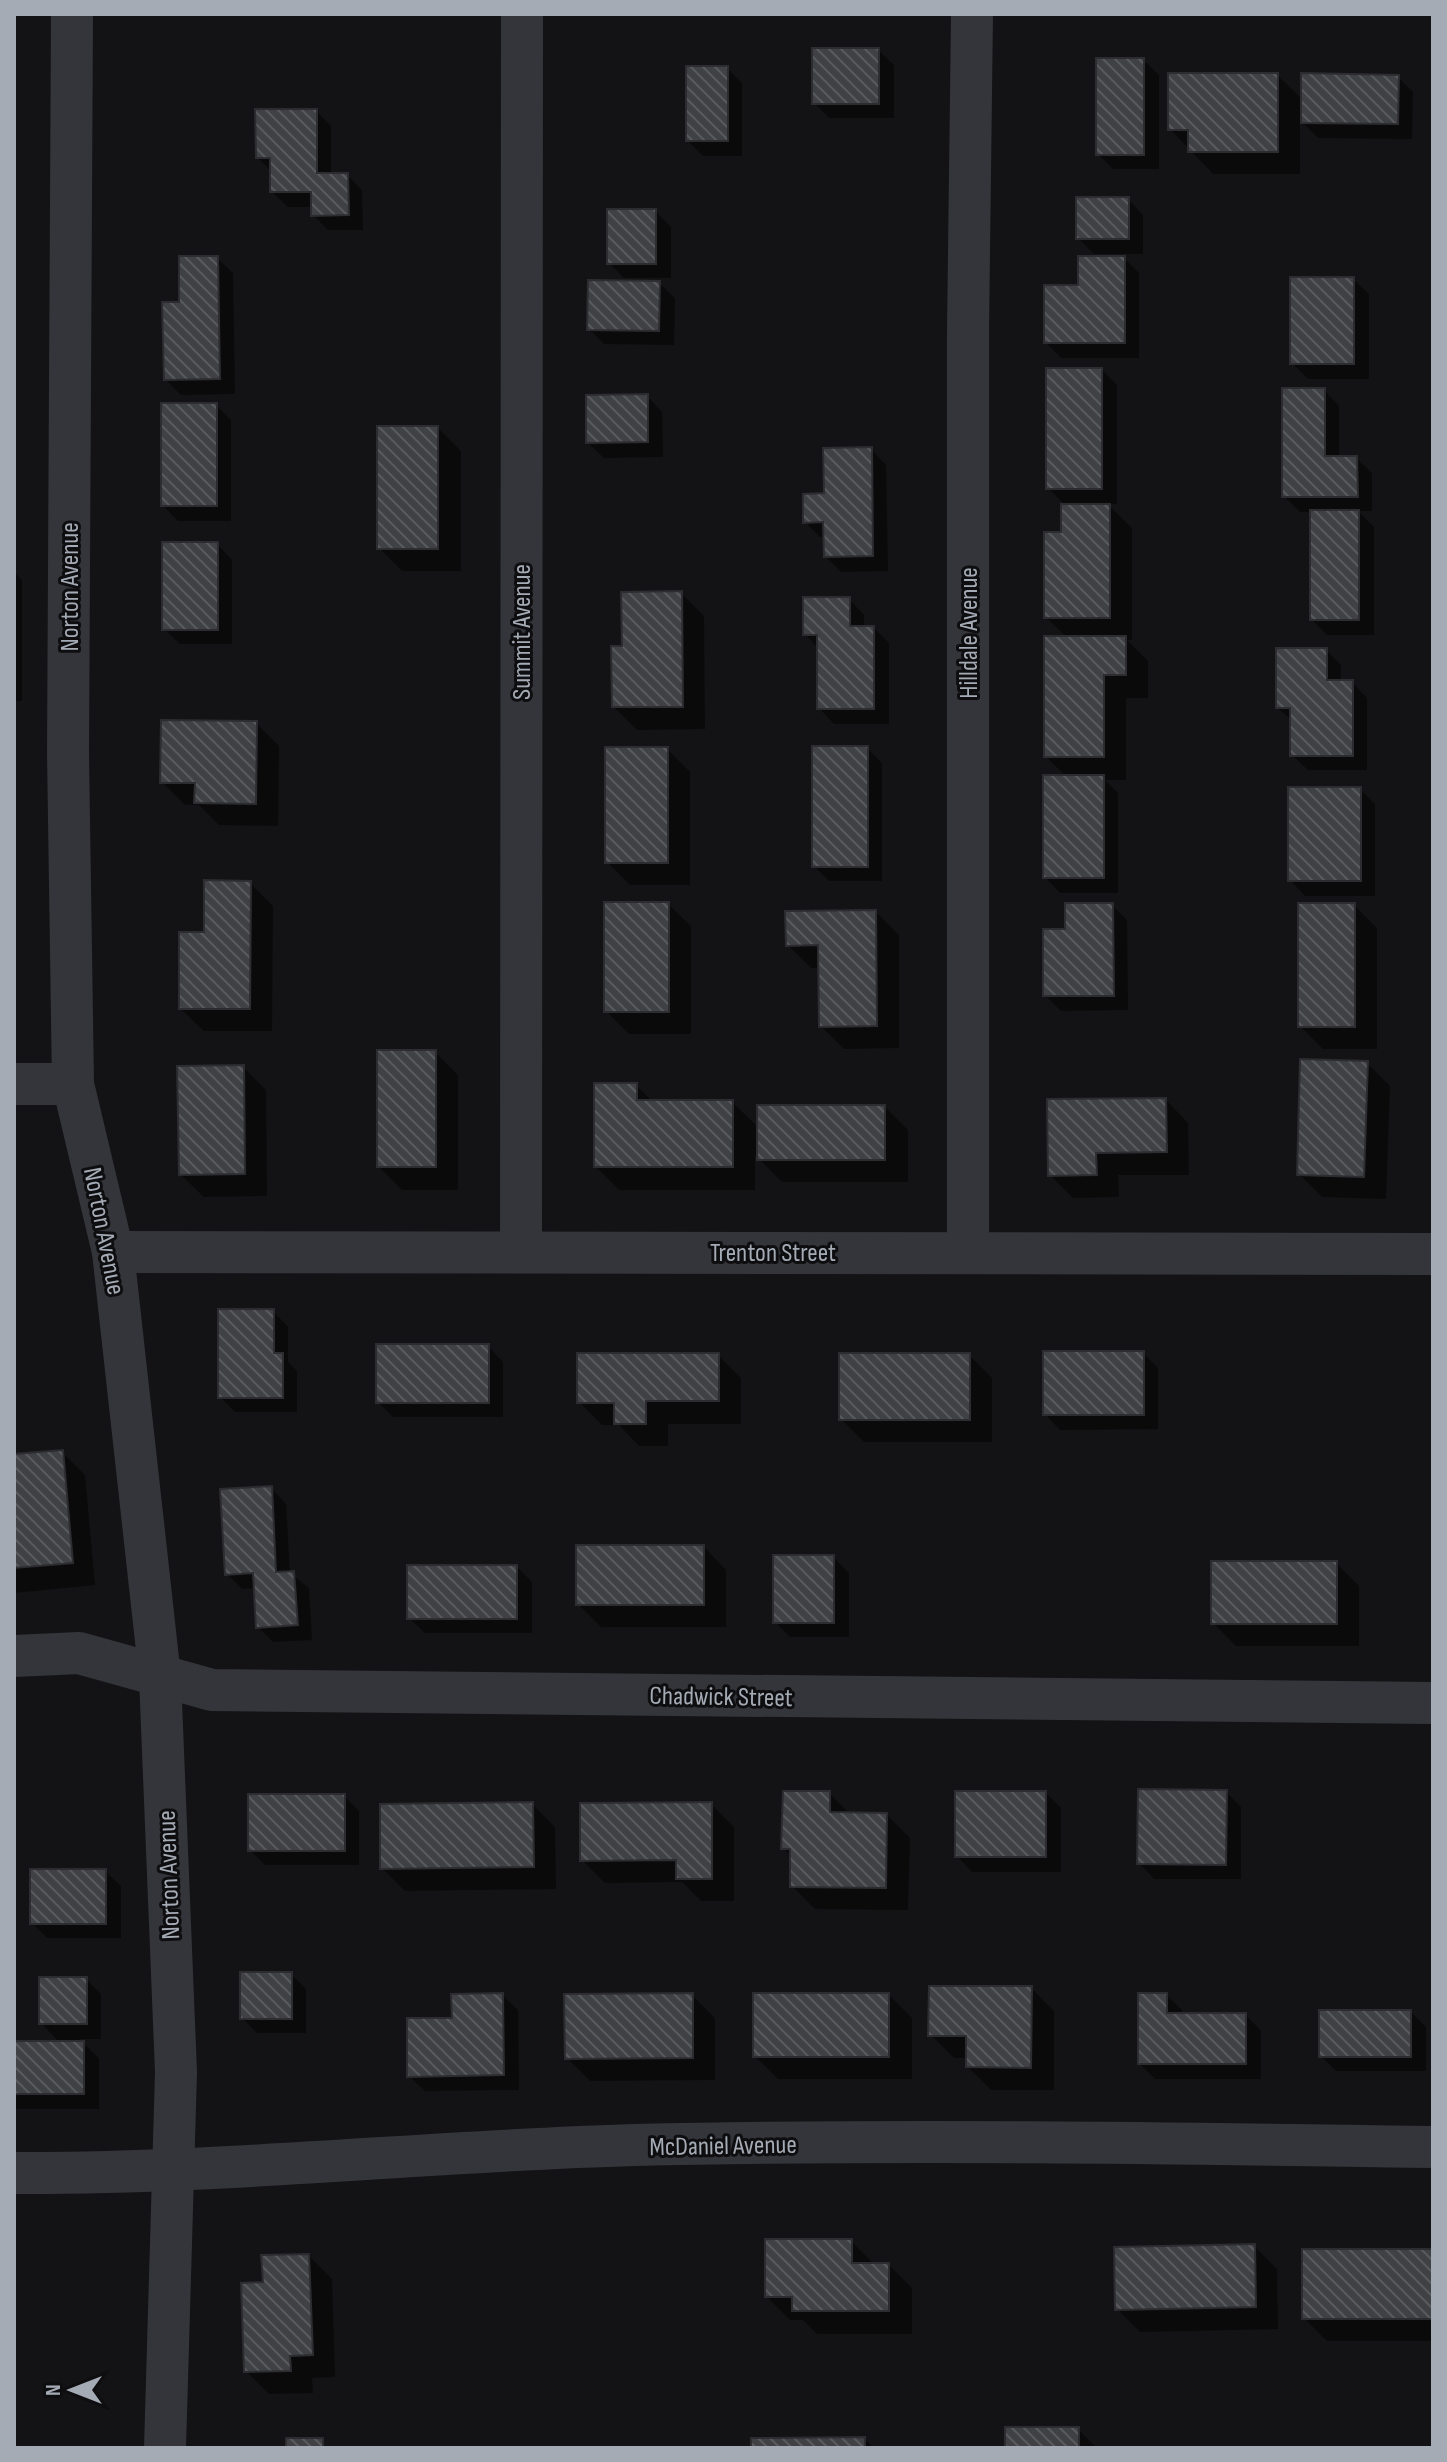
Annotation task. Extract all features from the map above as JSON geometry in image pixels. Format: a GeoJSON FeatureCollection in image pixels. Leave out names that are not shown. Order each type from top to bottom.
{"type":"FeatureCollection","features":[{"type":"Feature","properties":{"kind":"street","name":"Norton Avenue"},"geometry":{"type":"LineString","coordinates":[[72,14],[68,753],[73,1084],[113,1252],[160,1677],[176,2072],[165,2448]]}},
{"type":"Feature","properties":{"kind":"street","name":"Summit Avenue"},"geometry":{"type":"LineString","coordinates":[[521,1250],[522,14]]}},
{"type":"Feature","properties":{"kind":"street","name":"Hilldale Avenue"},"geometry":{"type":"LineString","coordinates":[[968,1253],[968,333],[972,14]]}},
{"type":"Feature","properties":{"kind":"street"},"geometry":{"type":"LineString","coordinates":[[14,1084],[73,1084]]}},
{"type":"Feature","properties":{"kind":"street","name":"Trenton Street"},"geometry":{"type":"LineString","coordinates":[[113,1252],[521,1250],[1433,1254]]}},
{"type":"Feature","properties":{"kind":"street","name":"Chadwick Street"},"geometry":{"type":"LineString","coordinates":[[14,1656],[79,1653],[212,1690],[1433,1703]]}},
{"type":"Feature","properties":{"kind":"street","name":"McDaniel Avenue"},"geometry":{"type":"LineString","coordinates":[[14,2173],[174,2170],[632,2145],[1013,2142],[1433,2147]]}},
{"type":"Feature","properties":{"kind":"building"},"geometry":{"type":"Polygon","coordinates":[[[812,48],[879,48],[879,104],[812,104],[812,48]]]}},
{"type":"Feature","properties":{"kind":"building"},"geometry":{"type":"Polygon","coordinates":[[[1096,58],[1144,58],[1144,155],[1096,155],[1096,58]]]}},
{"type":"Feature","properties":{"kind":"building"},"geometry":{"type":"Polygon","coordinates":[[[686,66],[728,66],[728,141],[686,141],[686,66]]]}},
{"type":"Feature","properties":{"kind":"building"},"geometry":{"type":"Polygon","coordinates":[[[1168,73],[1278,73],[1278,152],[1188,152],[1188,130],[1168,130],[1168,73]]]}},
{"type":"Feature","properties":{"kind":"building"},"geometry":{"type":"Polygon","coordinates":[[[1301,73],[1399,75],[1398,124],[1301,123],[1301,73]]]}},
{"type":"Feature","properties":{"kind":"building"},"geometry":{"type":"Polygon","coordinates":[[[255,109],[317,109],[317,173],[348,173],[349,215],[311,216],[311,192],[270,192],[270,158],[256,158],[255,109]]]}},
{"type":"Feature","properties":{"kind":"building"},"geometry":{"type":"Polygon","coordinates":[[[1076,197],[1129,197],[1129,239],[1076,239],[1076,197]]]}},
{"type":"Feature","properties":{"kind":"building"},"geometry":{"type":"Polygon","coordinates":[[[607,209],[656,209],[656,264],[607,264],[607,209]]]}},
{"type":"Feature","properties":{"kind":"building"},"geometry":{"type":"Polygon","coordinates":[[[179,256],[218,256],[220,379],[164,380],[162,302],[179,302],[179,256]]]}},
{"type":"Feature","properties":{"kind":"building"},"geometry":{"type":"Polygon","coordinates":[[[1078,256],[1125,256],[1125,343],[1044,343],[1044,285],[1078,285],[1078,256]]]}},
{"type":"Feature","properties":{"kind":"building"},"geometry":{"type":"Polygon","coordinates":[[[1290,277],[1354,277],[1354,364],[1290,364],[1290,277]]]}},
{"type":"Feature","properties":{"kind":"building"},"geometry":{"type":"Polygon","coordinates":[[[588,280],[660,281],[659,331],[587,330],[588,280]]]}},
{"type":"Feature","properties":{"kind":"building"},"geometry":{"type":"Polygon","coordinates":[[[1046,368],[1102,368],[1102,489],[1046,489],[1046,368]]]}},
{"type":"Feature","properties":{"kind":"building"},"geometry":{"type":"Polygon","coordinates":[[[1282,388],[1325,388],[1325,456],[1357,456],[1358,497],[1282,497],[1282,388]]]}},
{"type":"Feature","properties":{"kind":"building"},"geometry":{"type":"Polygon","coordinates":[[[648,394],[648,442],[586,443],[586,395],[648,394]]]}},
{"type":"Feature","properties":{"kind":"building"},"geometry":{"type":"Polygon","coordinates":[[[161,403],[217,403],[217,506],[161,506],[161,403]]]}},
{"type":"Feature","properties":{"kind":"building"},"geometry":{"type":"Polygon","coordinates":[[[377,426],[438,426],[438,549],[377,549],[377,426]]]}},
{"type":"Feature","properties":{"kind":"building"},"geometry":{"type":"Polygon","coordinates":[[[872,447],[873,556],[824,557],[823,522],[803,523],[803,494],[824,493],[823,448],[872,447]]]}},
{"type":"Feature","properties":{"kind":"building"},"geometry":{"type":"Polygon","coordinates":[[[1061,504],[1110,504],[1110,618],[1044,618],[1044,532],[1061,532],[1061,504]]]}},
{"type":"Feature","properties":{"kind":"building"},"geometry":{"type":"Polygon","coordinates":[[[1310,510],[1359,510],[1359,620],[1310,620],[1310,510]]]}},
{"type":"Feature","properties":{"kind":"building"},"geometry":{"type":"Polygon","coordinates":[[[162,542],[218,542],[218,630],[162,630],[162,542]]]}},
{"type":"Feature","properties":{"kind":"building"},"geometry":{"type":"Polygon","coordinates":[[[682,591],[683,707],[612,707],[611,646],[622,646],[621,592],[682,591]]]}},
{"type":"Feature","properties":{"kind":"building"},"geometry":{"type":"Polygon","coordinates":[[[803,597],[850,597],[850,626],[874,626],[874,709],[817,709],[817,635],[803,635],[803,597]]]}},
{"type":"Feature","properties":{"kind":"building"},"geometry":{"type":"Polygon","coordinates":[[[1044,636],[1126,636],[1126,675],[1104,675],[1104,757],[1044,757],[1044,636]]]}},
{"type":"Feature","properties":{"kind":"building"},"geometry":{"type":"Polygon","coordinates":[[[1276,648],[1327,648],[1327,680],[1353,680],[1353,756],[1290,756],[1290,708],[1276,708],[1276,648]]]}},
{"type":"Feature","properties":{"kind":"building"},"geometry":{"type":"Polygon","coordinates":[[[161,720],[257,721],[256,804],[194,803],[195,783],[160,783],[161,720]]]}},
{"type":"Feature","properties":{"kind":"building"},"geometry":{"type":"Polygon","coordinates":[[[812,746],[868,746],[868,867],[812,867],[812,746]]]}},
{"type":"Feature","properties":{"kind":"building"},"geometry":{"type":"Polygon","coordinates":[[[605,747],[668,747],[668,863],[605,863],[605,747]]]}},
{"type":"Feature","properties":{"kind":"building"},"geometry":{"type":"Polygon","coordinates":[[[1043,775],[1104,775],[1104,878],[1043,878],[1043,775]]]}},
{"type":"Feature","properties":{"kind":"building"},"geometry":{"type":"Polygon","coordinates":[[[1288,787],[1361,787],[1361,881],[1288,881],[1288,787]]]}},
{"type":"Feature","properties":{"kind":"building"},"geometry":{"type":"Polygon","coordinates":[[[204,880],[251,881],[250,1009],[179,1009],[179,932],[204,932],[204,880]]]}},
{"type":"Feature","properties":{"kind":"building"},"geometry":{"type":"Polygon","coordinates":[[[604,902],[669,902],[669,1012],[604,1012],[604,902]]]}},
{"type":"Feature","properties":{"kind":"building"},"geometry":{"type":"Polygon","coordinates":[[[1065,903],[1113,903],[1114,996],[1043,996],[1043,929],[1065,929],[1065,903]]]}},
{"type":"Feature","properties":{"kind":"building"},"geometry":{"type":"Polygon","coordinates":[[[1298,903],[1355,903],[1355,1027],[1298,1027],[1298,903]]]}},
{"type":"Feature","properties":{"kind":"building"},"geometry":{"type":"Polygon","coordinates":[[[876,910],[877,1026],[819,1027],[818,945],[786,946],[785,911],[876,910]]]}},
{"type":"Feature","properties":{"kind":"building"},"geometry":{"type":"Polygon","coordinates":[[[377,1050],[436,1050],[436,1167],[377,1167],[377,1050]]]}},
{"type":"Feature","properties":{"kind":"building"},"geometry":{"type":"Polygon","coordinates":[[[1300,1059],[1368,1061],[1364,1177],[1297,1175],[1300,1059]]]}},
{"type":"Feature","properties":{"kind":"building"},"geometry":{"type":"Polygon","coordinates":[[[244,1065],[245,1174],[179,1175],[177,1066],[244,1065]]]}},
{"type":"Feature","properties":{"kind":"building"},"geometry":{"type":"Polygon","coordinates":[[[594,1083],[637,1083],[637,1100],[733,1100],[733,1167],[594,1167],[594,1083]]]}},
{"type":"Feature","properties":{"kind":"building"},"geometry":{"type":"Polygon","coordinates":[[[1166,1098],[1167,1152],[1096,1153],[1097,1175],[1048,1176],[1047,1099],[1166,1098]]]}},
{"type":"Feature","properties":{"kind":"building"},"geometry":{"type":"Polygon","coordinates":[[[757,1105],[885,1105],[885,1160],[757,1160],[757,1105]]]}},
{"type":"Feature","properties":{"kind":"building"},"geometry":{"type":"Polygon","coordinates":[[[218,1309],[274,1309],[274,1353],[283,1353],[283,1398],[218,1398],[218,1309]]]}},
{"type":"Feature","properties":{"kind":"building"},"geometry":{"type":"Polygon","coordinates":[[[376,1344],[489,1344],[489,1403],[376,1403],[376,1344]]]}},
{"type":"Feature","properties":{"kind":"building"},"geometry":{"type":"Polygon","coordinates":[[[1043,1351],[1144,1351],[1144,1415],[1043,1415],[1043,1351]]]}},
{"type":"Feature","properties":{"kind":"building"},"geometry":{"type":"Polygon","coordinates":[[[577,1353],[719,1353],[719,1401],[646,1401],[646,1424],[614,1424],[614,1403],[577,1403],[577,1353]]]}},
{"type":"Feature","properties":{"kind":"building"},"geometry":{"type":"Polygon","coordinates":[[[839,1353],[970,1353],[970,1420],[839,1420],[839,1353]]]}},
{"type":"Feature","properties":{"kind":"building"},"geometry":{"type":"Polygon","coordinates":[[[63,1450],[73,1563],[14,1568],[14,1454],[63,1450]]]}},
{"type":"Feature","properties":{"kind":"building"},"geometry":{"type":"Polygon","coordinates":[[[272,1486],[276,1572],[294,1571],[298,1625],[256,1628],[253,1573],[225,1575],[220,1489],[272,1486]]]}},
{"type":"Feature","properties":{"kind":"building"},"geometry":{"type":"Polygon","coordinates":[[[576,1545],[704,1545],[704,1605],[576,1605],[576,1545]]]}},
{"type":"Feature","properties":{"kind":"building"},"geometry":{"type":"Polygon","coordinates":[[[773,1555],[834,1555],[834,1623],[773,1623],[773,1555]]]}},
{"type":"Feature","properties":{"kind":"building"},"geometry":{"type":"Polygon","coordinates":[[[1211,1561],[1337,1561],[1337,1624],[1211,1624],[1211,1561]]]}},
{"type":"Feature","properties":{"kind":"building"},"geometry":{"type":"Polygon","coordinates":[[[407,1565],[517,1565],[517,1619],[407,1619],[407,1565]]]}},
{"type":"Feature","properties":{"kind":"building"},"geometry":{"type":"Polygon","coordinates":[[[1138,1789],[1227,1790],[1226,1865],[1137,1864],[1138,1789]]]}},
{"type":"Feature","properties":{"kind":"building"},"geometry":{"type":"Polygon","coordinates":[[[783,1791],[830,1791],[830,1812],[887,1813],[886,1888],[790,1887],[790,1849],[781,1849],[783,1791]]]}},
{"type":"Feature","properties":{"kind":"building"},"geometry":{"type":"Polygon","coordinates":[[[955,1791],[1046,1791],[1046,1857],[955,1857],[955,1791]]]}},
{"type":"Feature","properties":{"kind":"building"},"geometry":{"type":"Polygon","coordinates":[[[248,1794],[345,1794],[345,1851],[248,1851],[248,1794]]]}},
{"type":"Feature","properties":{"kind":"building"},"geometry":{"type":"Polygon","coordinates":[[[533,1802],[534,1867],[380,1869],[380,1804],[533,1802]]]}},
{"type":"Feature","properties":{"kind":"building"},"geometry":{"type":"Polygon","coordinates":[[[712,1802],[712,1879],[676,1879],[676,1860],[580,1861],[580,1803],[712,1802]]]}},
{"type":"Feature","properties":{"kind":"building"},"geometry":{"type":"Polygon","coordinates":[[[30,1869],[106,1869],[106,1924],[30,1924],[30,1869]]]}},
{"type":"Feature","properties":{"kind":"building"},"geometry":{"type":"Polygon","coordinates":[[[240,1972],[292,1972],[292,2019],[240,2019],[240,1972]]]}},
{"type":"Feature","properties":{"kind":"building"},"geometry":{"type":"Polygon","coordinates":[[[39,1977],[87,1977],[87,2024],[39,2024],[39,1977]]]}},
{"type":"Feature","properties":{"kind":"building"},"geometry":{"type":"Polygon","coordinates":[[[929,1986],[1032,1986],[1031,2068],[966,2067],[966,2036],[928,2036],[929,1986]]]}},
{"type":"Feature","properties":{"kind":"building"},"geometry":{"type":"Polygon","coordinates":[[[503,1993],[504,2075],[407,2077],[407,2018],[452,2018],[451,1994],[503,1993]]]}},
{"type":"Feature","properties":{"kind":"building"},"geometry":{"type":"Polygon","coordinates":[[[693,1993],[693,2058],[565,2059],[564,1994],[693,1993]]]}},
{"type":"Feature","properties":{"kind":"building"},"geometry":{"type":"Polygon","coordinates":[[[753,1993],[889,1993],[889,2057],[753,2057],[753,1993]]]}},
{"type":"Feature","properties":{"kind":"building"},"geometry":{"type":"Polygon","coordinates":[[[1138,1993],[1167,1993],[1167,2013],[1246,2013],[1246,2064],[1138,2064],[1138,1993]]]}},
{"type":"Feature","properties":{"kind":"building"},"geometry":{"type":"Polygon","coordinates":[[[1319,2010],[1411,2010],[1411,2057],[1319,2057],[1319,2010]]]}},
{"type":"Feature","properties":{"kind":"building"},"geometry":{"type":"Polygon","coordinates":[[[14,2041],[84,2041],[84,2094],[14,2094],[14,2041]]]}},
{"type":"Feature","properties":{"kind":"building"},"geometry":{"type":"Polygon","coordinates":[[[765,2239],[852,2239],[852,2263],[889,2263],[889,2311],[792,2311],[792,2297],[765,2297],[765,2239]]]}},
{"type":"Feature","properties":{"kind":"building"},"geometry":{"type":"Polygon","coordinates":[[[1255,2244],[1256,2307],[1115,2310],[1114,2247],[1255,2244]]]}},
{"type":"Feature","properties":{"kind":"building"},"geometry":{"type":"Polygon","coordinates":[[[1302,2249],[1433,2249],[1433,2319],[1302,2319],[1302,2249]]]}},
{"type":"Feature","properties":{"kind":"building"},"geometry":{"type":"Polygon","coordinates":[[[309,2254],[313,2355],[290,2356],[291,2371],[244,2372],[241,2283],[263,2282],[261,2255],[309,2254]]]}},
{"type":"Feature","properties":{"kind":"building"},"geometry":{"type":"Polygon","coordinates":[[[1005,2427],[1079,2427],[1079,2448],[964,2448],[1005,2447],[1005,2427]]]}},
{"type":"Feature","properties":{"kind":"building"},"geometry":{"type":"Polygon","coordinates":[[[865,2437],[865,2448],[751,2448],[751,2438],[865,2437]]]}},
{"type":"Feature","properties":{"kind":"building"},"geometry":{"type":"Polygon","coordinates":[[[286,2438],[323,2438],[323,2448],[286,2448],[286,2438]]]}}]}
